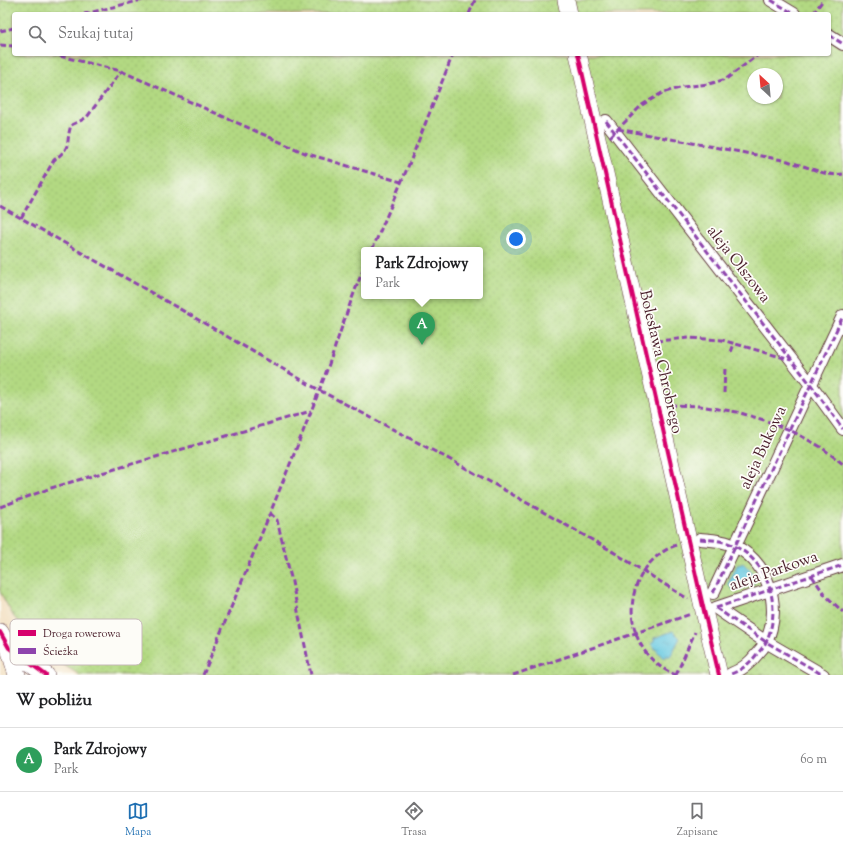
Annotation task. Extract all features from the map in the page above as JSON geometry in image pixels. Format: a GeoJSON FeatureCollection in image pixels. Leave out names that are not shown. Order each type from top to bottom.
{"type":"FeatureCollection","features":[{"type":"Feature","properties":{"kind":"street"},"geometry":{"type":"LineString","coordinates":[[566,0],[569,12]]}},
{"type":"Feature","properties":{"kind":"street"},"geometry":{"type":"LineString","coordinates":[[771,0],[791,12]]}},
{"type":"Feature","properties":{"kind":"street"},"geometry":{"type":"LineString","coordinates":[[831,36],[843,44]]}},
{"type":"Feature","properties":{"kind":"street","name":"Bolesława Chrobrego"},"geometry":{"type":"LineString","coordinates":[[578,56],[702,604],[725,675]]}},
{"type":"Feature","properties":{"kind":"street","name":"aleja Olszowa"},"geometry":{"type":"LineString","coordinates":[[606,121],[811,385],[843,429]]}},
{"type":"Feature","properties":{"kind":"street","name":"aleja Bukowa"},"geometry":{"type":"LineString","coordinates":[[712,593],[843,316]]}},
{"type":"Feature","properties":{"kind":"street"},"geometry":{"type":"LineString","coordinates":[[700,539],[715,540],[731,545],[745,553],[757,564],[767,579],[772,596],[774,614],[766,642],[751,662],[737,672],[725,675]]}},
{"type":"Feature","properties":{"kind":"street","name":"aleja Parkowa"},"geometry":{"type":"LineString","coordinates":[[766,642],[716,608],[843,565]]}},
{"type":"Feature","properties":{"kind":"street"},"geometry":{"type":"LineString","coordinates":[[0,632],[10,651]]}},
{"type":"Feature","properties":{"kind":"street"},"geometry":{"type":"LineString","coordinates":[[766,642],[823,675]]}},
{"type":"Feature","properties":{"kind":"street"},"geometry":{"type":"LineString","coordinates":[[14,665],[17,675]]}},
{"type":"Feature","properties":{"kind":"street"},"geometry":{"type":"LineString","coordinates":[[32,665],[46,675]]}},
{"type":"Feature","properties":{"kind":"green space"},"geometry":{"type":"Polygon","coordinates":[[[0,0],[843,0],[843,675],[80,675],[64,665],[142,665],[142,619],[16,619],[0,592],[0,0]]]}},
{"type":"Feature","properties":{"kind":"water"},"geometry":{"type":"Polygon","coordinates":[[[743,563],[756,578],[754,580],[754,584],[734,591],[728,584],[737,565],[743,563]]]}},
{"type":"Feature","properties":{"kind":"water"},"geometry":{"type":"Polygon","coordinates":[[[673,631],[680,638],[670,657],[668,656],[663,658],[651,644],[654,641],[654,638],[673,631]]]}},
{"type":"Feature","properties":{"kind":"marked path"},"geometry":{"type":"LineString","coordinates":[[92,12],[142,0]]}},
{"type":"Feature","properties":{"kind":"marked path"},"geometry":{"type":"LineString","coordinates":[[470,12],[475,0]]}},
{"type":"Feature","properties":{"kind":"marked path"},"geometry":{"type":"LineString","coordinates":[[771,0],[791,12]]}},
{"type":"Feature","properties":{"kind":"marked path"},"geometry":{"type":"LineString","coordinates":[[814,12],[823,0]]}},
{"type":"Feature","properties":{"kind":"marked path"},"geometry":{"type":"LineString","coordinates":[[0,31],[12,28]]}},
{"type":"Feature","properties":{"kind":"marked path"},"geometry":{"type":"LineString","coordinates":[[831,36],[843,44]]}},
{"type":"Feature","properties":{"kind":"marked path"},"geometry":{"type":"LineString","coordinates":[[0,45],[12,46]]}},
{"type":"Feature","properties":{"kind":"marked path"},"geometry":{"type":"LineString","coordinates":[[59,56],[121,71],[305,153],[401,182]]}},
{"type":"Feature","properties":{"kind":"marked path"},"geometry":{"type":"LineString","coordinates":[[373,247],[410,162],[452,56]]}},
{"type":"Feature","properties":{"kind":"marked path"},"geometry":{"type":"LineString","coordinates":[[610,137],[642,105],[662,93],[683,87],[709,84],[726,79],[756,56]]}},
{"type":"Feature","properties":{"kind":"marked path"},"geometry":{"type":"LineString","coordinates":[[21,218],[54,160],[66,148],[71,125],[87,117],[121,71]]}},
{"type":"Feature","properties":{"kind":"marked path"},"geometry":{"type":"LineString","coordinates":[[606,121],[811,385],[843,429]]}},
{"type":"Feature","properties":{"kind":"marked path"},"geometry":{"type":"LineString","coordinates":[[618,129],[788,161],[827,174],[843,174]]}},
{"type":"Feature","properties":{"kind":"marked path"},"geometry":{"type":"LineString","coordinates":[[0,206],[319,390],[462,466],[610,550],[688,599]]}},
{"type":"Feature","properties":{"kind":"marked path"},"geometry":{"type":"LineString","coordinates":[[203,675],[305,427],[361,276]]}},
{"type":"Feature","properties":{"kind":"marked path"},"geometry":{"type":"LineString","coordinates":[[713,593],[843,316]]}},
{"type":"Feature","properties":{"kind":"marked path"},"geometry":{"type":"LineString","coordinates":[[656,341],[689,338],[722,340],[791,360]]}},
{"type":"Feature","properties":{"kind":"marked path"},"geometry":{"type":"LineString","coordinates":[[731,352],[734,344]]}},
{"type":"Feature","properties":{"kind":"marked path"},"geometry":{"type":"LineString","coordinates":[[724,393],[725,367]]}},
{"type":"Feature","properties":{"kind":"marked path"},"geometry":{"type":"LineString","coordinates":[[670,405],[700,406],[737,412],[764,420],[790,430],[821,447],[843,464]]}},
{"type":"Feature","properties":{"kind":"marked path"},"geometry":{"type":"LineString","coordinates":[[0,507],[51,488],[311,411]]}},
{"type":"Feature","properties":{"kind":"marked path"},"geometry":{"type":"LineString","coordinates":[[270,513],[277,520],[292,582],[311,675]]}},
{"type":"Feature","properties":{"kind":"marked path"},"geometry":{"type":"LineString","coordinates":[[700,539],[715,540],[730,544],[743,551],[763,572],[769,585],[773,614],[771,628],[765,644],[749,663],[731,674]]}},
{"type":"Feature","properties":{"kind":"marked path"},"geometry":{"type":"LineString","coordinates":[[676,545],[657,556],[643,572],[635,590],[632,610],[635,630],[643,648],[657,664],[676,675]]}},
{"type":"Feature","properties":{"kind":"marked path"},"geometry":{"type":"LineString","coordinates":[[716,608],[843,565]]}},
{"type":"Feature","properties":{"kind":"marked path"},"geometry":{"type":"LineString","coordinates":[[812,576],[825,595],[843,612]]}},
{"type":"Feature","properties":{"kind":"marked path"},"geometry":{"type":"LineString","coordinates":[[716,608],[766,642],[823,675]]}},
{"type":"Feature","properties":{"kind":"marked path"},"geometry":{"type":"LineString","coordinates":[[513,675],[691,614]]}},
{"type":"Feature","properties":{"kind":"marked path"},"geometry":{"type":"LineString","coordinates":[[676,675],[695,632]]}},
{"type":"Feature","properties":{"kind":"cycle path"},"geometry":{"type":"LineString","coordinates":[[578,56],[719,675]]}},
{"type":"Feature","properties":{"kind":"cycle path"},"geometry":{"type":"LineString","coordinates":[[0,632],[10,649]]}},
{"type":"Feature","properties":{"kind":"cycle path"},"geometry":{"type":"LineString","coordinates":[[32,665],[46,675]]}},
{"type":"Feature","properties":{"kind":"place","name":"Park Zdrojowy"},"geometry":{"type":"Point","coordinates":[422,345]}}]}
